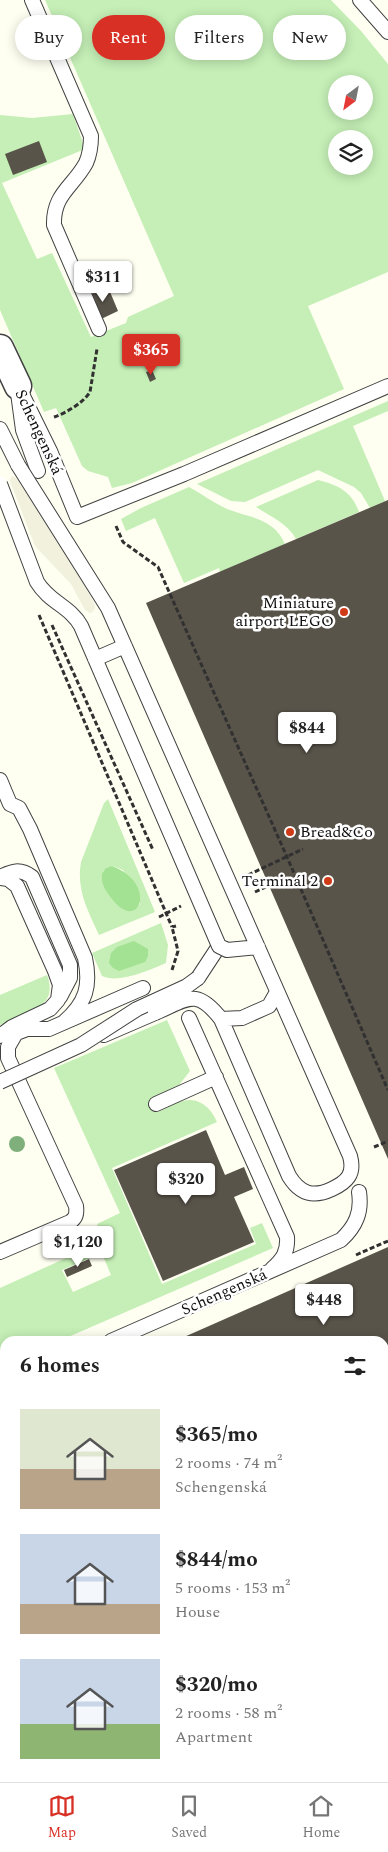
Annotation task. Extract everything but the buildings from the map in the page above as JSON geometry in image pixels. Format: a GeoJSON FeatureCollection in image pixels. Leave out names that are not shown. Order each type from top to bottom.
{"type":"FeatureCollection","features":[{"type":"Feature","properties":{"kind":"street","name":"Schengenská"},"geometry":{"type":"LineString","coordinates":[[0,348],[18,386]]}},
{"type":"Feature","properties":{"kind":"lane"},"geometry":{"type":"LineString","coordinates":[[32,0],[91,136],[86,163],[58,200],[54,212],[54,225],[99,329]]}},
{"type":"Feature","properties":{"kind":"lane"},"geometry":{"type":"LineString","coordinates":[[360,0],[388,32]]}},
{"type":"Feature","properties":{"kind":"lane"},"geometry":{"type":"LineString","coordinates":[[18,386],[23,430],[38,471]]}},
{"type":"Feature","properties":{"kind":"lane","name":"Schengenská"},"geometry":{"type":"LineString","coordinates":[[18,386],[50,452],[77,517],[184,474],[388,386]]}},
{"type":"Feature","properties":{"kind":"lane"},"geometry":{"type":"LineString","coordinates":[[0,429],[18,465],[108,608],[350,1156],[351,1173],[344,1184],[322,1194],[316,1195],[300,1189],[294,1184],[221,1019],[210,1005],[203,1000],[187,1000],[0,1082]]}},
{"type":"Feature","properties":{"kind":"lane"},"geometry":{"type":"LineString","coordinates":[[0,484],[37,582],[47,595],[78,620],[218,946],[227,950],[258,947]]}},
{"type":"Feature","properties":{"kind":"lane"},"geometry":{"type":"LineString","coordinates":[[95,659],[125,646]]}},
{"type":"Feature","properties":{"kind":"lane"},"geometry":{"type":"LineString","coordinates":[[0,780],[10,804],[19,808],[30,829],[85,958],[88,988],[80,1004],[64,1022]]}},
{"type":"Feature","properties":{"kind":"lane"},"geometry":{"type":"LineString","coordinates":[[0,878],[16,870],[21,870],[32,878],[70,965],[68,985],[58,1000],[45,1012],[12,1027],[0,1036]]}},
{"type":"Feature","properties":{"kind":"lane"},"geometry":{"type":"LineString","coordinates":[[81,1045],[137,1009],[186,986],[198,978],[218,946]]}},
{"type":"Feature","properties":{"kind":"lane"},"geometry":{"type":"LineString","coordinates":[[0,1040],[27,1029],[50,1030],[64,1022],[143,988]]}},
{"type":"Feature","properties":{"kind":"lane"},"geometry":{"type":"LineString","coordinates":[[221,1019],[242,1018],[269,1006],[277,992]]}},
{"type":"Feature","properties":{"kind":"lane"},"geometry":{"type":"LineString","coordinates":[[189,1018],[286,1237],[287,1248],[284,1257],[270,1272]]}},
{"type":"Feature","properties":{"kind":"lane"},"geometry":{"type":"LineString","coordinates":[[0,1252],[70,1222],[75,1219],[77,1212],[76,1206],[8,1058],[8,1047],[16,1033]]}},
{"type":"Feature","properties":{"kind":"lane"},"geometry":{"type":"LineString","coordinates":[[156,1104],[216,1077]]}},
{"type":"Feature","properties":{"kind":"lane","name":"Schengenská"},"geometry":{"type":"LineString","coordinates":[[123,1336],[341,1240],[351,1231],[358,1216],[359,1192]]}},
{"type":"Feature","properties":{"kind":"path"},"geometry":{"type":"LineString","coordinates":[[50,418],[67,410],[90,392],[99,329]]}},
{"type":"Feature","properties":{"kind":"path"},"geometry":{"type":"LineString","coordinates":[[116,526],[123,542],[158,567],[287,856],[388,1090]]}},
{"type":"Feature","properties":{"kind":"path"},"geometry":{"type":"LineString","coordinates":[[39,614],[174,927],[178,951],[176,963],[170,976]]}},
{"type":"Feature","properties":{"kind":"path"},"geometry":{"type":"LineString","coordinates":[[49,617],[155,853]]}},
{"type":"Feature","properties":{"kind":"path"},"geometry":{"type":"LineString","coordinates":[[253,892],[274,883],[320,886]]}},
{"type":"Feature","properties":{"kind":"path"},"geometry":{"type":"LineString","coordinates":[[175,898],[179,907]]}},
{"type":"Feature","properties":{"kind":"path"},"geometry":{"type":"LineString","coordinates":[[374,1147],[388,1141]]}},
{"type":"Feature","properties":{"kind":"green space"},"geometry":{"type":"Polygon","coordinates":[[[45,0],[331,0],[346,15],[273,15],[273,60],[346,60],[346,16],[388,64],[388,272],[308,306],[344,389],[132,483],[112,488],[108,477],[88,471],[82,466],[56,408],[44,412],[0,310],[0,115],[32,118],[73,114],[85,149],[2,183],[37,259],[52,253],[91,337],[126,323],[128,317],[174,296],[71,60],[82,60],[82,15],[52,15],[45,0]]]}},
{"type":"Feature","properties":{"kind":"green space"},"geometry":{"type":"Polygon","coordinates":[[[388,401],[388,411],[353,426],[385,501],[370,508],[361,493],[354,487],[318,470],[245,502],[231,501],[197,484],[388,401]]]}},
{"type":"Feature","properties":{"kind":"green space"},"geometry":{"type":"Polygon","coordinates":[[[318,480],[344,490],[353,499],[359,512],[296,539],[284,525],[256,507],[318,480]]]}},
{"type":"Feature","properties":{"kind":"green space"},"geometry":{"type":"Polygon","coordinates":[[[189,487],[227,509],[268,524],[275,529],[285,544],[220,572],[219,568],[184,583],[155,518],[126,531],[121,519],[189,487]]]}},
{"type":"Feature","properties":{"kind":"green space"},"geometry":{"type":"Polygon","coordinates":[[[108,799],[155,912],[99,935],[84,900],[80,872],[81,862],[104,803],[108,799]],[[113,866],[106,868],[129,911],[135,909],[140,904],[123,870],[113,866]]]}},
{"type":"Feature","properties":{"kind":"green space"},"geometry":{"type":"Polygon","coordinates":[[[112,866],[127,874],[136,884],[140,894],[140,902],[136,909],[130,911],[122,908],[112,899],[103,885],[102,874],[106,868],[112,866]]]}},
{"type":"Feature","properties":{"kind":"green space"},"geometry":{"type":"Polygon","coordinates":[[[161,923],[168,945],[166,963],[125,977],[109,978],[102,976],[92,953],[161,923]]]}},
{"type":"Feature","properties":{"kind":"green space"},"geometry":{"type":"Polygon","coordinates":[[[134,941],[148,949],[148,956],[145,962],[119,971],[113,968],[109,963],[111,953],[117,947],[134,941]]]}},
{"type":"Feature","properties":{"kind":"green space"},"geometry":{"type":"Polygon","coordinates":[[[47,975],[50,986],[44,1003],[28,1014],[0,1025],[0,995],[47,975]]]}},
{"type":"Feature","properties":{"kind":"green space"},"geometry":{"type":"Polygon","coordinates":[[[167,1020],[190,1071],[179,1085],[151,1098],[158,1112],[176,1103],[194,1100],[208,1108],[217,1122],[112,1168],[162,1284],[256,1244],[250,1228],[262,1223],[273,1248],[71,1336],[0,1336],[0,1288],[86,1249],[90,1258],[62,1270],[73,1292],[111,1275],[98,1244],[104,1241],[97,1224],[120,1213],[54,1068],[167,1020]]]}},
{"type":"Feature","properties":{"kind":"shaded area"},"geometry":{"type":"Polygon","coordinates":[[[12,476],[16,478],[69,556],[95,605],[95,609],[92,612],[90,613],[85,610],[71,584],[35,546],[10,481],[12,476]]]}},
{"type":"Feature","properties":{"kind":"place","name":"Miniature airport LEGO"},"geometry":{"type":"Point","coordinates":[344,612]}},
{"type":"Feature","properties":{"kind":"place","name":"Bread&Co"},"geometry":{"type":"Point","coordinates":[290,832]}},
{"type":"Feature","properties":{"kind":"place","name":"Terminál 2"},"geometry":{"type":"Point","coordinates":[328,881]}}]}
